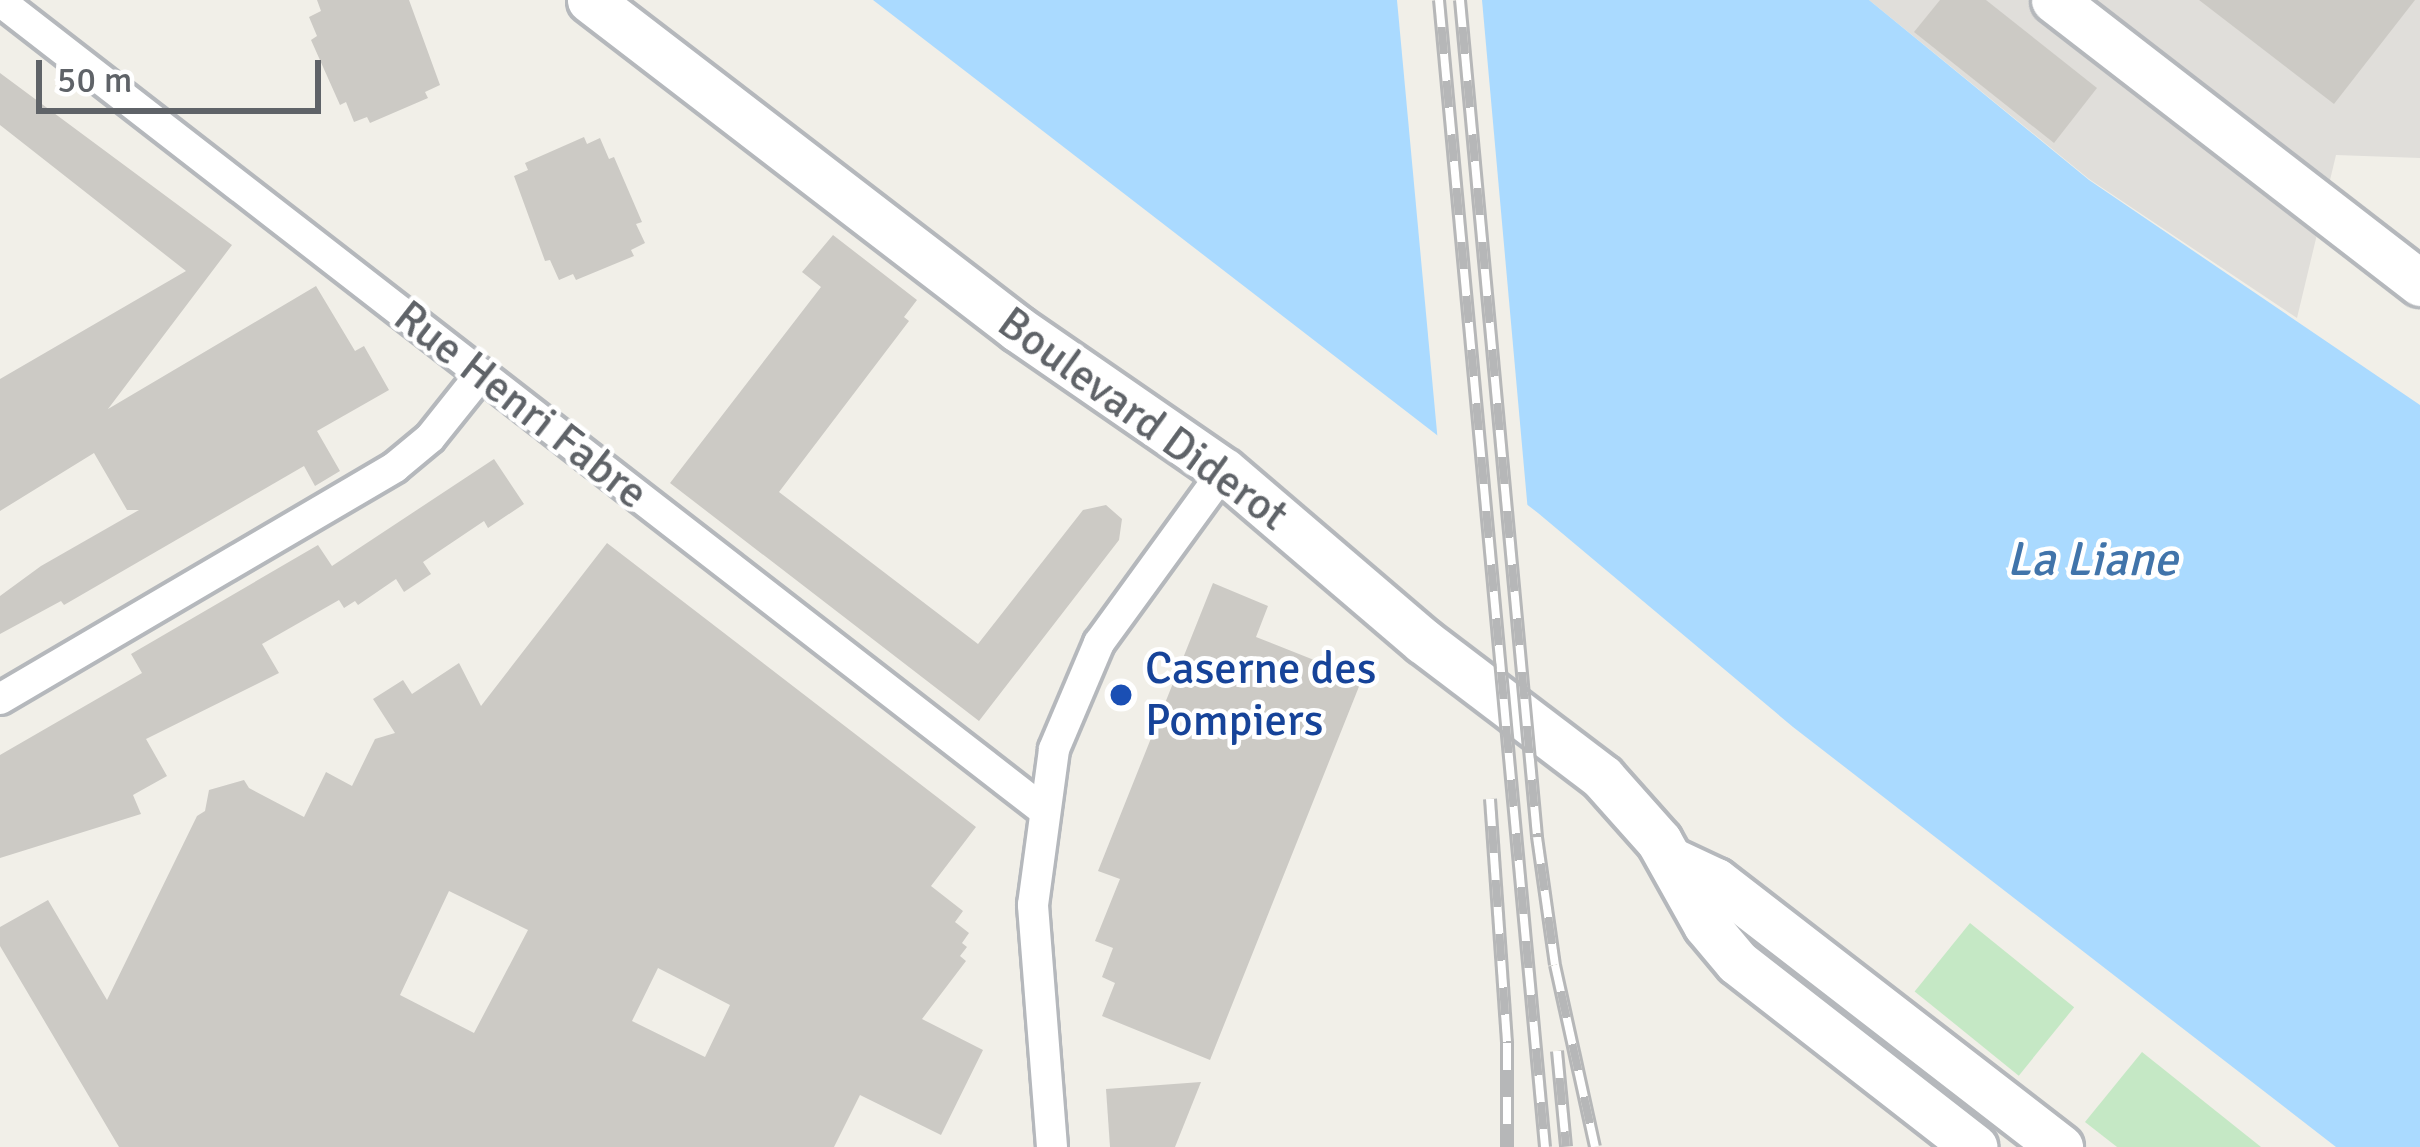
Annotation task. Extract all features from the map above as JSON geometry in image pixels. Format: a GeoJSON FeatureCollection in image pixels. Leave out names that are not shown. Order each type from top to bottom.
{"type":"FeatureCollection","features":[{"type":"Feature","properties":{"kind":"street","name":"Boulevard Diderot"},"geometry":{"type":"LineString","coordinates":[[590,0],[999,314],[1224,471],[1424,641],[1602,777],[1634,808],[1673,861],[1706,925],[1737,962],[1975,1147]]}},
{"type":"Feature","properties":{"kind":"street"},"geometry":{"type":"LineString","coordinates":[[2054,0],[2412,262]]}},
{"type":"Feature","properties":{"kind":"street","name":"Rue Henri Fabre"},"geometry":{"type":"LineString","coordinates":[[0,2],[1042,808]]}},
{"type":"Feature","properties":{"kind":"street"},"geometry":{"type":"LineString","coordinates":[[0,699],[383,475],[430,438],[481,374]]}},
{"type":"Feature","properties":{"kind":"street"},"geometry":{"type":"LineString","coordinates":[[1052,1147],[1033,905],[1042,808],[1054,749],[1084,669],[1149,569],[1224,471]]}},
{"type":"Feature","properties":{"kind":"street","name":"Boulevard Diderot"},"geometry":{"type":"LineString","coordinates":[[1673,861],[1716,880],[2060,1147]]}},
{"type":"Feature","properties":{"kind":"shaded area"},"geometry":{"type":"Polygon","coordinates":[[[1869,0],[2420,0],[2420,158],[2336,155],[2297,318],[2089,179],[1869,0]]]}},
{"type":"Feature","properties":{"kind":"green space"},"geometry":{"type":"Polygon","coordinates":[[[1970,923],[2074,1007],[2019,1076],[1915,991],[1970,923]]]}},
{"type":"Feature","properties":{"kind":"green space"},"geometry":{"type":"Polygon","coordinates":[[[2142,1052],[2261,1147],[2117,1147],[2085,1122],[2142,1052]]]}},
{"type":"Feature","properties":{"kind":"water","name":"La Liane"},"geometry":{"type":"Polygon","coordinates":[[[873,0],[1869,0],[2089,180],[2420,405],[2420,1147],[2336,1147],[1793,727],[1538,513],[873,0]]]}},
{"type":"Feature","properties":{"kind":"pier"},"geometry":{"type":"Polygon","coordinates":[[[1397,0],[1482,0],[1528,512],[1438,443],[1397,0]]]}},
{"type":"Feature","properties":{"kind":"building"},"geometry":{"type":"Polygon","coordinates":[[[317,0],[409,0],[440,85],[425,92],[428,98],[370,123],[367,117],[354,122],[346,102],[340,105],[311,40],[317,36],[309,17],[321,11],[317,0]]]}},
{"type":"Feature","properties":{"kind":"building"},"geometry":{"type":"Polygon","coordinates":[[[1940,0],[1986,0],[2097,88],[2054,143],[1914,32],[1940,0]]]}},
{"type":"Feature","properties":{"kind":"building"},"geometry":{"type":"Polygon","coordinates":[[[2199,0],[2415,0],[2334,104],[2199,0]]]}},
{"type":"Feature","properties":{"kind":"building"},"geometry":{"type":"Polygon","coordinates":[[[0,73],[232,245],[108,409],[316,286],[355,351],[364,346],[389,390],[317,431],[340,471],[315,486],[304,466],[64,605],[61,601],[0,634],[0,596],[41,566],[139,510],[127,510],[94,453],[0,511],[0,379],[186,271],[0,125],[0,73]]]}},
{"type":"Feature","properties":{"kind":"building"},"geometry":{"type":"Polygon","coordinates":[[[584,137],[587,144],[600,138],[609,159],[614,157],[642,222],[636,224],[645,243],[631,250],[634,256],[576,280],[573,274],[559,280],[550,260],[545,261],[514,176],[528,170],[525,163],[584,137]]]}},
{"type":"Feature","properties":{"kind":"building"},"geometry":{"type":"Polygon","coordinates":[[[833,235],[917,300],[904,317],[909,321],[779,492],[978,644],[1083,510],[1106,505],[1122,519],[1119,540],[979,721],[670,483],[821,287],[802,272],[833,235]]]}},
{"type":"Feature","properties":{"kind":"building"},"geometry":{"type":"Polygon","coordinates":[[[494,459],[524,504],[488,528],[484,521],[423,562],[431,574],[404,592],[396,579],[358,605],[355,601],[344,608],[339,600],[262,644],[279,673],[146,739],[167,776],[133,795],[141,814],[0,858],[0,755],[142,673],[131,654],[318,545],[332,566],[494,459]]]}},
{"type":"Feature","properties":{"kind":"building"},"geometry":{"type":"Polygon","coordinates":[[[607,543],[976,827],[931,886],[963,911],[955,922],[969,933],[960,956],[966,961],[922,1019],[983,1050],[941,1135],[860,1095],[834,1147],[119,1147],[0,946],[0,927],[48,900],[107,1000],[197,816],[205,811],[209,790],[244,780],[249,788],[304,817],[326,772],[352,786],[375,739],[395,733],[373,699],[403,680],[412,694],[459,663],[481,706],[607,543]],[[449,891],[400,995],[474,1033],[528,930],[449,891]],[[658,968],[632,1021],[705,1057],[730,1005],[658,968]]]}},
{"type":"Feature","properties":{"kind":"building"},"geometry":{"type":"Polygon","coordinates":[[[1213,583],[1268,606],[1256,637],[1362,679],[1210,1060],[1102,1016],[1115,983],[1102,977],[1113,948],[1095,941],[1120,879],[1098,871],[1213,583]]]}},
{"type":"Feature","properties":{"kind":"building"},"geometry":{"type":"Polygon","coordinates":[[[1201,1082],[1175,1147],[1110,1147],[1106,1089],[1201,1082]]]}},
{"type":"Feature","properties":{"kind":"railway"},"geometry":{"type":"LineString","coordinates":[[1439,0],[1545,1147]]}},
{"type":"Feature","properties":{"kind":"railway"},"geometry":{"type":"LineString","coordinates":[[1460,0],[1537,837],[1555,965],[1595,1147]]}},
{"type":"Feature","properties":{"kind":"railway"},"geometry":{"type":"LineString","coordinates":[[1490,799],[1507,1043],[1507,1147]]}},
{"type":"Feature","properties":{"kind":"railway"},"geometry":{"type":"LineString","coordinates":[[1557,1051],[1566,1147]]}},
{"type":"Feature","properties":{"kind":"place","name":"Caserne des Pompiers"},"geometry":{"type":"Point","coordinates":[1121,695]}}]}
